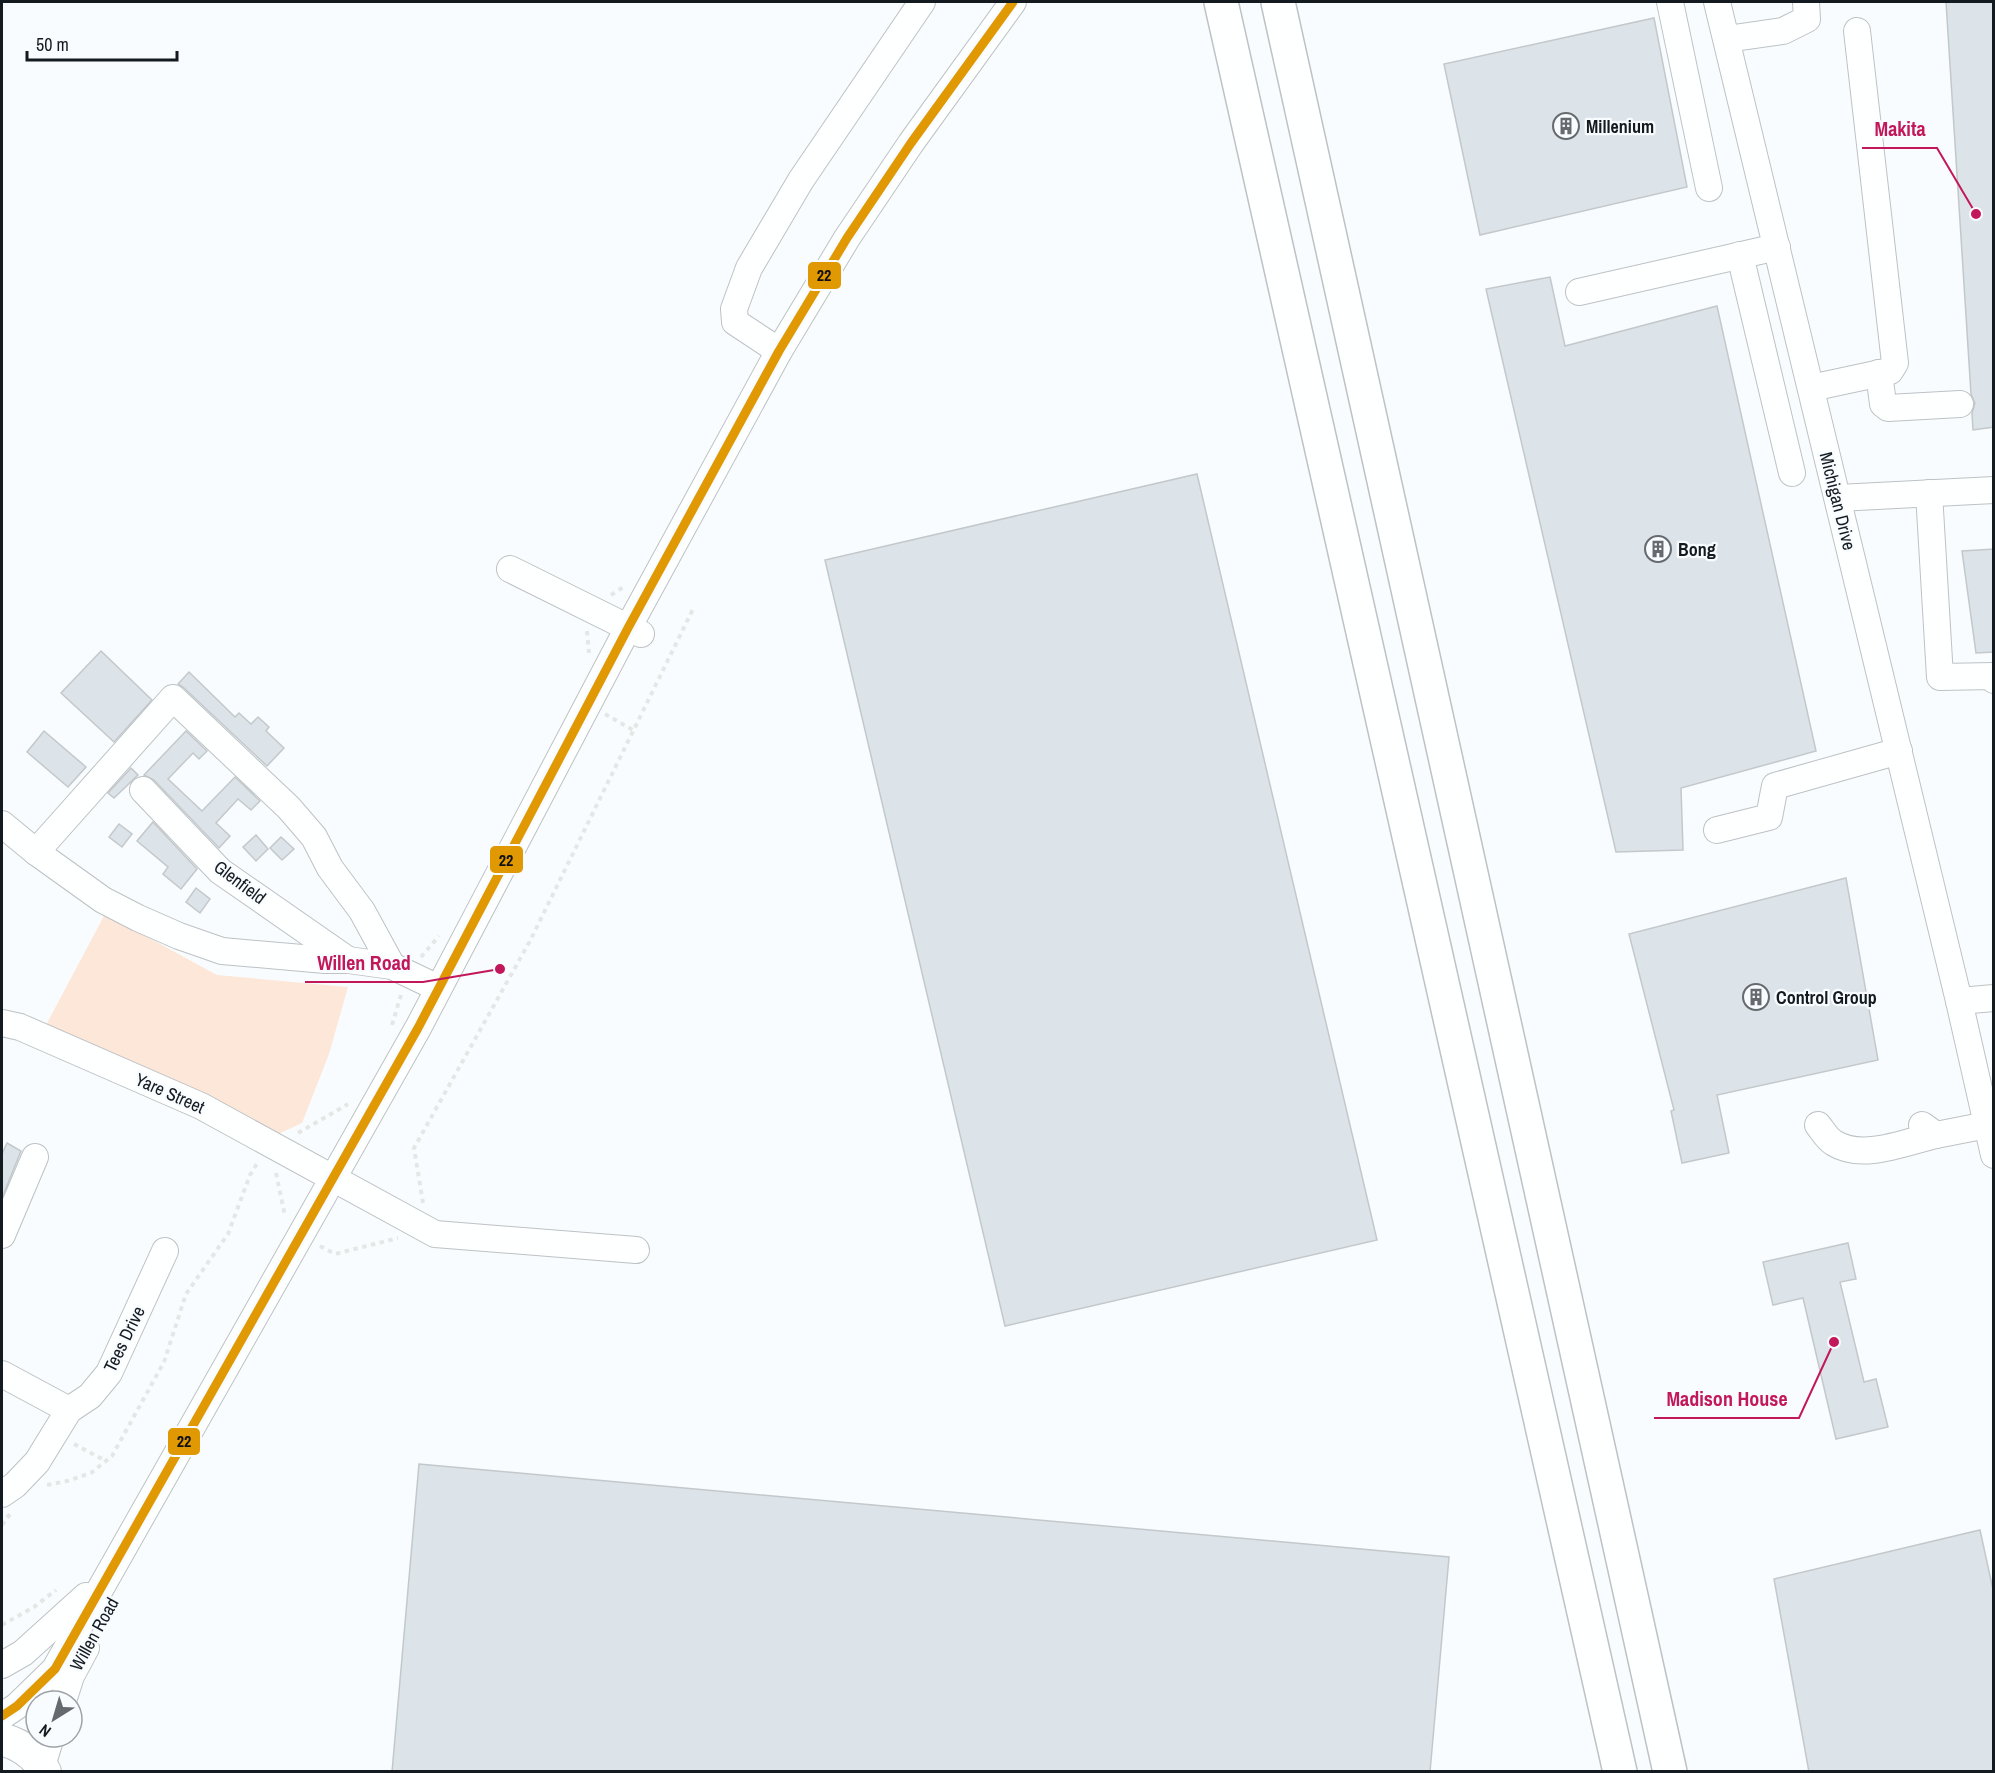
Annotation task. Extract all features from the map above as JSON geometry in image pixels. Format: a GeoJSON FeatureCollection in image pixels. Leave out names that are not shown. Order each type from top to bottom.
{"type":"FeatureCollection","features":[{"type":"Feature","properties":{"kind":"highway"},"geometry":{"type":"LineString","coordinates":[[1221,2],[1620,1772]]}},
{"type":"Feature","properties":{"kind":"highway"},"geometry":{"type":"LineString","coordinates":[[1278,2],[1670,1772]]}},
{"type":"Feature","properties":{"kind":"main road"},"geometry":{"type":"LineString","coordinates":[[2,1739],[46,1758]]}},
{"type":"Feature","properties":{"kind":"street"},"geometry":{"type":"LineString","coordinates":[[779,351],[735,322],[734,309],[749,268],[801,180],[922,2]]}},
{"type":"Feature","properties":{"kind":"street","name":"Willen Road"},"geometry":{"type":"LineString","coordinates":[[2,1716],[16,1706],[55,1669],[109,1572],[339,1181],[634,631],[779,351],[847,238],[911,143],[1013,2]]}},
{"type":"Feature","properties":{"kind":"street"},"geometry":{"type":"LineString","coordinates":[[1670,2],[1709,188]]}},
{"type":"Feature","properties":{"kind":"street","name":"Michigan Drive"},"geometry":{"type":"LineString","coordinates":[[1717,2],[1899,751],[1994,1155]]}},
{"type":"Feature","properties":{"kind":"street"},"geometry":{"type":"LineString","coordinates":[[1727,39],[1783,31],[1807,19],[1806,2]]}},
{"type":"Feature","properties":{"kind":"street"},"geometry":{"type":"LineString","coordinates":[[1811,388],[1880,374],[1890,371],[1895,363],[1857,31]]}},
{"type":"Feature","properties":{"kind":"street","name":"Willen Road"},"geometry":{"type":"LineString","coordinates":[[67,1689],[71,1676],[313,1242],[339,1181],[438,988],[634,631],[792,355],[847,238]]}},
{"type":"Feature","properties":{"kind":"street"},"geometry":{"type":"LineString","coordinates":[[1579,291],[1777,247]]}},
{"type":"Feature","properties":{"kind":"street"},"geometry":{"type":"LineString","coordinates":[[1740,255],[1792,473]]}},
{"type":"Feature","properties":{"kind":"street"},"geometry":{"type":"LineString","coordinates":[[1880,374],[1883,404],[1888,408],[1960,404]]}},
{"type":"Feature","properties":{"kind":"street"},"geometry":{"type":"LineString","coordinates":[[1838,498],[1994,490]]}},
{"type":"Feature","properties":{"kind":"street"},"geometry":{"type":"LineString","coordinates":[[1929,493],[1940,676],[1993,676],[1994,680]]}},
{"type":"Feature","properties":{"kind":"street"},"geometry":{"type":"LineString","coordinates":[[510,569],[634,631]]}},
{"type":"Feature","properties":{"kind":"street"},"geometry":{"type":"LineString","coordinates":[[36,852],[173,698],[289,808],[314,837],[330,868],[363,911],[392,966]]}},
{"type":"Feature","properties":{"kind":"street"},"geometry":{"type":"LineString","coordinates":[[1717,830],[1769,817],[1775,786],[1899,751]]}},
{"type":"Feature","properties":{"kind":"street","name":"Glenfield"},"geometry":{"type":"LineString","coordinates":[[143,790],[220,871],[348,960]]}},
{"type":"Feature","properties":{"kind":"street"},"geometry":{"type":"LineString","coordinates":[[2,824],[36,852],[103,900],[138,918],[200,944],[222,951],[348,960],[392,966],[438,988]]}},
{"type":"Feature","properties":{"kind":"street"},"geometry":{"type":"LineString","coordinates":[[1959,1001],[1994,998]]}},
{"type":"Feature","properties":{"kind":"street","name":"Yare Street"},"geometry":{"type":"LineString","coordinates":[[2,1023],[20,1027],[201,1106],[435,1234],[636,1250]]}},
{"type":"Feature","properties":{"kind":"street"},"geometry":{"type":"LineString","coordinates":[[1818,1125],[1831,1142],[1848,1149],[1875,1150],[1928,1129],[1987,1125]]}},
{"type":"Feature","properties":{"kind":"street"},"geometry":{"type":"LineString","coordinates":[[2,1234],[35,1157]]}},
{"type":"Feature","properties":{"kind":"street","name":"Tees Drive"},"geometry":{"type":"LineString","coordinates":[[69,1410],[90,1396],[109,1373],[165,1251]]}},
{"type":"Feature","properties":{"kind":"street"},"geometry":{"type":"LineString","coordinates":[[2,1374],[69,1410],[37,1462],[15,1485],[6,1504]]}},
{"type":"Feature","properties":{"kind":"street"},"geometry":{"type":"LineString","coordinates":[[2,1665],[23,1653],[71,1611],[109,1572]]}},
{"type":"Feature","properties":{"kind":"path"},"geometry":{"type":"LineString","coordinates":[[313,1242],[335,1254],[405,1236],[415,1223],[424,1206],[414,1148],[530,941],[694,607]]}},
{"type":"Feature","properties":{"kind":"path"},"geometry":{"type":"LineString","coordinates":[[44,1485],[67,1481],[90,1473],[112,1456],[164,1362],[186,1294],[228,1234],[250,1175],[259,1162]]}},
{"type":"Feature","properties":{"kind":"path"},"geometry":{"type":"LineString","coordinates":[[55,1433],[106,1461]]}},
{"type":"Feature","properties":{"kind":"path"},"geometry":{"type":"LineString","coordinates":[[2,1525],[6,1504]]}},
{"type":"Feature","properties":{"kind":"shaded area"},"geometry":{"type":"Polygon","coordinates":[[[105,914],[217,975],[348,987],[329,1054],[302,1123],[274,1136],[45,1027],[105,914]]]}},
{"type":"Feature","properties":{"kind":"building"},"geometry":{"type":"Polygon","coordinates":[[[1946,2],[1994,2],[1994,427],[1973,430],[1972,413],[1975,403],[1971,394],[1946,2]]]}},
{"type":"Feature","properties":{"kind":"building","name":"Millenium"},"geometry":{"type":"Polygon","coordinates":[[[1654,18],[1687,187],[1480,235],[1444,64],[1654,18]]]}},
{"type":"Feature","properties":{"kind":"building","name":"Bong"},"geometry":{"type":"Polygon","coordinates":[[[1550,277],[1565,346],[1717,306],[1816,751],[1681,788],[1683,850],[1616,852],[1486,289],[1550,277]]]}},
{"type":"Feature","properties":{"kind":"building"},"geometry":{"type":"Polygon","coordinates":[[[1197,474],[1377,1240],[1005,1326],[825,560],[1197,474]]]}},
{"type":"Feature","properties":{"kind":"building"},"geometry":{"type":"Polygon","coordinates":[[[1994,549],[1994,652],[1976,653],[1962,551],[1994,549]]]}},
{"type":"Feature","properties":{"kind":"building"},"geometry":{"type":"Polygon","coordinates":[[[101,651],[152,700],[114,742],[61,693],[101,651]]]}},
{"type":"Feature","properties":{"kind":"building"},"geometry":{"type":"Polygon","coordinates":[[[189,672],[235,717],[239,713],[251,724],[258,717],[269,727],[266,731],[284,748],[267,766],[178,684],[189,672]]]}},
{"type":"Feature","properties":{"kind":"building"},"geometry":{"type":"Polygon","coordinates":[[[44,731],[86,767],[68,787],[27,752],[44,731]]]}},
{"type":"Feature","properties":{"kind":"building"},"geometry":{"type":"Polygon","coordinates":[[[186,731],[207,751],[199,759],[193,753],[168,779],[202,811],[235,777],[260,801],[251,810],[238,799],[216,823],[230,836],[219,848],[154,780],[144,775],[186,731]]]}},
{"type":"Feature","properties":{"kind":"building"},"geometry":{"type":"Polygon","coordinates":[[[131,768],[138,775],[114,798],[108,793],[131,768]]]}},
{"type":"Feature","properties":{"kind":"building"},"geometry":{"type":"Polygon","coordinates":[[[153,822],[197,869],[181,889],[163,874],[168,867],[137,841],[153,822]]]}},
{"type":"Feature","properties":{"kind":"building"},"geometry":{"type":"Polygon","coordinates":[[[119,824],[132,834],[122,847],[109,837],[119,824]]]}},
{"type":"Feature","properties":{"kind":"building"},"geometry":{"type":"Polygon","coordinates":[[[256,835],[268,849],[256,861],[243,847],[256,835]]]}},
{"type":"Feature","properties":{"kind":"building"},"geometry":{"type":"Polygon","coordinates":[[[281,837],[294,849],[282,860],[270,848],[281,837]]]}},
{"type":"Feature","properties":{"kind":"building","name":"Control Group"},"geometry":{"type":"Polygon","coordinates":[[[1846,878],[1878,1060],[1717,1095],[1729,1153],[1682,1163],[1671,1111],[1674,1110],[1629,934],[1846,878]]]}},
{"type":"Feature","properties":{"kind":"building"},"geometry":{"type":"Polygon","coordinates":[[[196,888],[210,899],[200,913],[186,902],[196,888]]]}},
{"type":"Feature","properties":{"kind":"building"},"geometry":{"type":"Polygon","coordinates":[[[7,1143],[21,1151],[2,1198],[2,1154],[7,1143]]]}},
{"type":"Feature","properties":{"kind":"building"},"geometry":{"type":"Polygon","coordinates":[[[1848,1243],[1856,1279],[1840,1282],[1864,1382],[1876,1379],[1888,1427],[1836,1439],[1803,1298],[1773,1305],[1763,1262],[1848,1243]]]}},
{"type":"Feature","properties":{"kind":"building"},"geometry":{"type":"Polygon","coordinates":[[[419,1464],[1449,1557],[1430,1772],[392,1772],[419,1464]]]}},
{"type":"Feature","properties":{"kind":"building"},"geometry":{"type":"Polygon","coordinates":[[[1980,1530],[1994,1594],[1994,1772],[1809,1772],[1774,1579],[1980,1530]]]}},
{"type":"Feature","properties":{"kind":"transit line","name":"22"},"geometry":{"type":"LineString","coordinates":[[2,1716],[17,1706],[55,1669],[418,1028],[628,628],[779,351],[847,238],[911,143],[1013,2]]}},
{"type":"Feature","properties":{"kind":"place","name":"Millenium"},"geometry":{"type":"Point","coordinates":[1566,126]}},
{"type":"Feature","properties":{"kind":"place","name":"Makita"},"geometry":{"type":"Point","coordinates":[1976,214]}},
{"type":"Feature","properties":{"kind":"place","name":"Bong"},"geometry":{"type":"Point","coordinates":[1658,549]}},
{"type":"Feature","properties":{"kind":"place","name":"Willen Road"},"geometry":{"type":"Point","coordinates":[500,969]}},
{"type":"Feature","properties":{"kind":"place","name":"Control Group"},"geometry":{"type":"Point","coordinates":[1756,997]}},
{"type":"Feature","properties":{"kind":"place","name":"Madison House"},"geometry":{"type":"Point","coordinates":[1834,1342]}}]}
